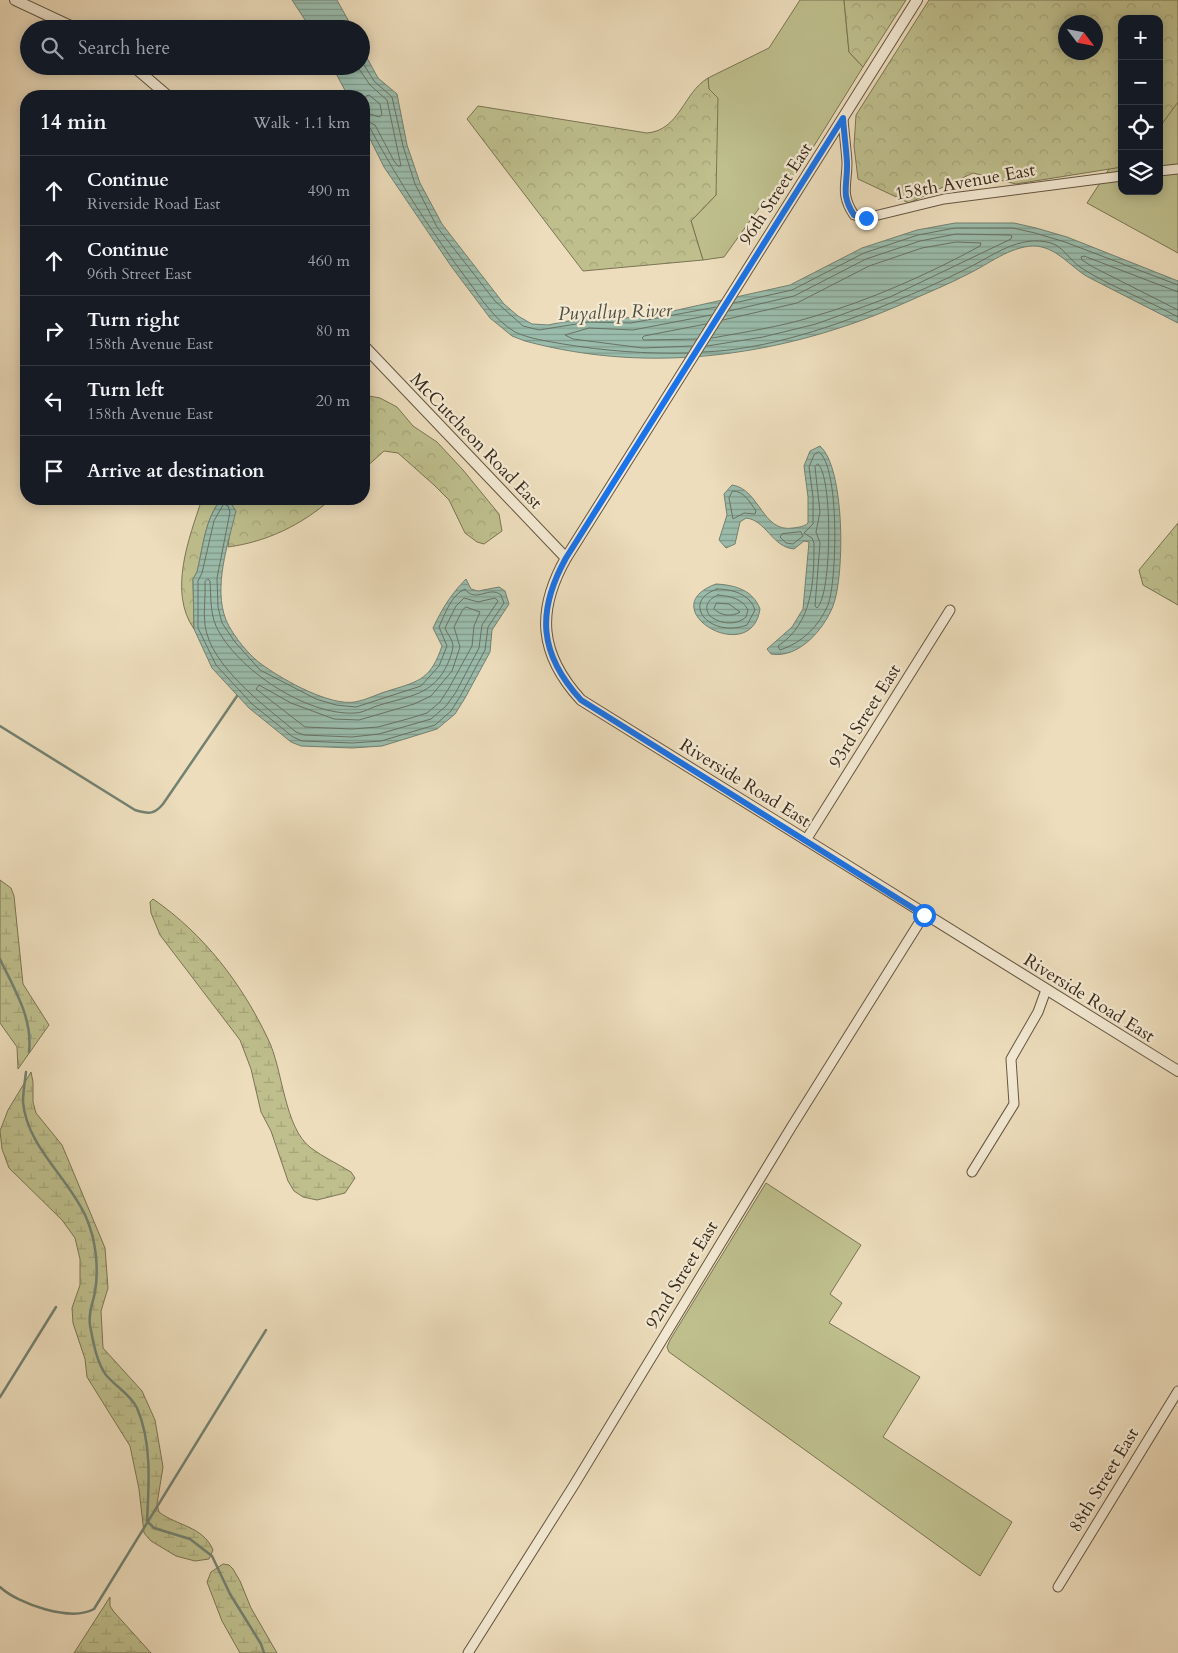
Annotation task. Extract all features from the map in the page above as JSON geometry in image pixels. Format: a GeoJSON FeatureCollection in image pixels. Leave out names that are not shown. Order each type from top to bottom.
{"type":"FeatureCollection","features":[{"type":"Feature","properties":{"kind":"street"},"geometry":{"type":"LineString","coordinates":[[15,0],[58,20]]}},
{"type":"Feature","properties":{"kind":"street","name":"96th Street East"},"geometry":{"type":"LineString","coordinates":[[566,558],[917,0]]}},
{"type":"Feature","properties":{"kind":"street"},"geometry":{"type":"LineString","coordinates":[[144,75],[161,90]]}},
{"type":"Feature","properties":{"kind":"street","name":"158th Avenue East"},"geometry":{"type":"LineString","coordinates":[[843,118],[847,164],[844,192],[846,203],[854,215],[866,218],[944,199],[1118,177]]}},
{"type":"Feature","properties":{"kind":"street"},"geometry":{"type":"LineString","coordinates":[[1163,172],[1178,170]]}},
{"type":"Feature","properties":{"kind":"street","name":"McCutcheon Road East"},"geometry":{"type":"LineString","coordinates":[[370,352],[566,558]]}},
{"type":"Feature","properties":{"kind":"street","name":"Riverside Road East"},"geometry":{"type":"LineString","coordinates":[[566,558],[552,584],[548,597],[545,610],[546,637],[555,665],[572,690],[594,709],[1178,1071]]}},
{"type":"Feature","properties":{"kind":"street","name":"93rd Street East"},"geometry":{"type":"LineString","coordinates":[[806,840],[950,610]]}},
{"type":"Feature","properties":{"kind":"street","name":"92nd Street East"},"geometry":{"type":"LineString","coordinates":[[468,1653],[924,915]]}},
{"type":"Feature","properties":{"kind":"street"},"geometry":{"type":"LineString","coordinates":[[972,1172],[1014,1104],[1011,1060],[1038,1012],[1046,990]]}},
{"type":"Feature","properties":{"kind":"street","name":"88th Street East"},"geometry":{"type":"LineString","coordinates":[[1058,1587],[1178,1391]]}},
{"type":"Feature","properties":{"kind":"green space"},"geometry":{"type":"Polygon","coordinates":[[[800,0],[844,0],[849,52],[863,67],[799,170],[765,200],[724,257],[703,260],[691,221],[716,195],[708,78],[769,48],[800,0]]]}},
{"type":"Feature","properties":{"kind":"green space"},"geometry":{"type":"Polygon","coordinates":[[[844,0],[906,0],[863,67],[849,52],[844,0]]]}},
{"type":"Feature","properties":{"kind":"green space"},"geometry":{"type":"Polygon","coordinates":[[[929,0],[1178,0],[1178,102],[1163,123],[1163,15],[1118,15],[1118,168],[1016,184],[973,173],[909,203],[858,179],[854,146],[856,115],[929,0]]]}},
{"type":"Feature","properties":{"kind":"green space"},"geometry":{"type":"Polygon","coordinates":[[[1178,60],[1178,253],[1087,203],[1118,155],[1118,195],[1163,195],[1163,84],[1178,60]]]}},
{"type":"Feature","properties":{"kind":"green space"},"geometry":{"type":"Polygon","coordinates":[[[708,78],[709,89],[718,98],[716,195],[691,221],[703,260],[583,271],[467,119],[478,106],[647,133],[667,125],[693,92],[708,78]]]}},
{"type":"Feature","properties":{"kind":"green space"},"geometry":{"type":"Polygon","coordinates":[[[370,396],[380,398],[397,407],[413,426],[437,442],[499,514],[502,531],[484,544],[477,542],[465,533],[449,500],[434,485],[398,453],[384,451],[370,464],[370,396]]]}},
{"type":"Feature","properties":{"kind":"green space"},"geometry":{"type":"Polygon","coordinates":[[[200,505],[217,505],[208,524],[197,572],[193,579],[194,629],[186,614],[182,599],[183,565],[200,505]]]}},
{"type":"Feature","properties":{"kind":"green space"},"geometry":{"type":"Polygon","coordinates":[[[233,505],[324,505],[308,517],[283,531],[256,541],[228,547],[233,505]]]}},
{"type":"Feature","properties":{"kind":"green space"},"geometry":{"type":"Polygon","coordinates":[[[1178,523],[1178,605],[1143,585],[1139,570],[1178,523]]]}},
{"type":"Feature","properties":{"kind":"green space"},"geometry":{"type":"Polygon","coordinates":[[[0,880],[11,888],[14,896],[23,984],[49,1025],[18,1069],[17,1047],[0,1023],[0,880]]]}},
{"type":"Feature","properties":{"kind":"green space"},"geometry":{"type":"Polygon","coordinates":[[[153,899],[172,913],[205,944],[234,980],[268,1039],[273,1051],[289,1113],[302,1139],[311,1148],[351,1172],[355,1178],[345,1193],[317,1200],[303,1197],[294,1191],[288,1181],[271,1131],[261,1112],[251,1069],[240,1040],[160,935],[151,913],[150,902],[153,899]]]}},
{"type":"Feature","properties":{"kind":"green space"},"geometry":{"type":"Polygon","coordinates":[[[31,1072],[33,1102],[36,1113],[62,1145],[105,1248],[108,1288],[101,1311],[103,1348],[142,1391],[155,1420],[163,1467],[157,1504],[159,1512],[203,1536],[213,1550],[209,1559],[195,1561],[176,1556],[151,1541],[144,1533],[139,1489],[130,1446],[87,1377],[85,1359],[73,1323],[72,1308],[80,1285],[80,1259],[75,1238],[62,1220],[9,1168],[2,1149],[0,1131],[8,1110],[31,1072]]]}},
{"type":"Feature","properties":{"kind":"green space"},"geometry":{"type":"Polygon","coordinates":[[[766,1183],[861,1245],[830,1294],[842,1303],[829,1323],[920,1377],[883,1437],[1012,1522],[980,1576],[669,1352],[667,1347],[670,1340],[766,1183]]]}},
{"type":"Feature","properties":{"kind":"green space"},"geometry":{"type":"Polygon","coordinates":[[[223,1564],[229,1565],[233,1569],[251,1608],[277,1653],[240,1653],[222,1621],[207,1582],[211,1572],[223,1564]]]}},
{"type":"Feature","properties":{"kind":"green space"},"geometry":{"type":"Polygon","coordinates":[[[110,1597],[110,1606],[114,1612],[151,1653],[74,1653],[110,1597]]]}},
{"type":"Feature","properties":{"kind":"water"},"geometry":{"type":"Polygon","coordinates":[[[292,0],[337,0],[348,20],[305,20],[292,0]]]}},
{"type":"Feature","properties":{"kind":"water"},"geometry":{"type":"Polygon","coordinates":[[[370,63],[378,78],[397,94],[407,145],[420,183],[442,224],[504,304],[518,316],[532,324],[548,325],[588,317],[615,319],[655,315],[790,285],[862,248],[917,230],[955,223],[1014,223],[1036,228],[1067,237],[1178,281],[1178,323],[1081,273],[1049,249],[1033,246],[1016,249],[954,281],[863,320],[817,335],[769,347],[672,358],[623,357],[574,352],[525,341],[512,336],[490,318],[451,266],[384,167],[370,139],[370,90],[345,90],[337,75],[370,75],[370,63]]]}},
{"type":"Feature","properties":{"kind":"water"},"geometry":{"type":"Polygon","coordinates":[[[820,446],[828,458],[838,498],[841,548],[837,591],[829,615],[817,633],[801,647],[791,652],[771,654],[767,649],[792,627],[803,609],[809,542],[804,541],[794,549],[786,547],[774,539],[759,523],[746,518],[740,522],[735,544],[726,548],[719,540],[727,515],[724,494],[732,485],[741,488],[749,494],[767,518],[774,524],[783,528],[805,525],[808,523],[808,497],[804,466],[810,451],[820,446]]]}},
{"type":"Feature","properties":{"kind":"water"},"geometry":{"type":"Polygon","coordinates":[[[232,505],[236,511],[221,580],[222,607],[233,633],[253,657],[273,672],[308,691],[333,700],[355,702],[364,700],[410,684],[424,677],[434,665],[442,646],[433,628],[447,602],[466,579],[471,589],[478,591],[499,587],[505,591],[509,604],[492,630],[490,652],[455,714],[437,729],[382,746],[352,748],[301,746],[291,742],[249,708],[212,668],[194,629],[193,579],[197,572],[208,524],[216,506],[232,505]]]}},
{"type":"Feature","properties":{"kind":"water"},"geometry":{"type":"Polygon","coordinates":[[[716,584],[736,587],[753,597],[760,609],[753,626],[740,634],[725,634],[710,628],[699,618],[694,606],[699,594],[716,584]]]}},
{"type":"Feature","properties":{"kind":"waterway"},"geometry":{"type":"LineString","coordinates":[[0,726],[135,810],[150,813],[157,810],[163,804],[237,696]]}},
{"type":"Feature","properties":{"kind":"waterway"},"geometry":{"type":"LineString","coordinates":[[0,959],[25,1016],[28,1027],[29,1052]]}},
{"type":"Feature","properties":{"kind":"waterway"},"geometry":{"type":"LineString","coordinates":[[26,1072],[23,1102],[26,1118],[32,1133],[40,1148],[79,1203],[92,1235],[97,1273],[90,1316],[92,1338],[97,1357],[106,1375],[134,1403],[142,1421],[148,1464],[147,1521],[154,1528],[190,1539],[212,1556],[230,1594],[261,1644],[264,1653]]}},
{"type":"Feature","properties":{"kind":"waterway"},"geometry":{"type":"LineString","coordinates":[[0,1397],[56,1307]]}},
{"type":"Feature","properties":{"kind":"waterway"},"geometry":{"type":"LineString","coordinates":[[0,1587],[19,1599],[45,1609],[72,1613],[94,1609],[266,1330]]}},
{"type":"Feature","properties":{"kind":"route"},"geometry":{"type":"LineString","coordinates":[[866,218],[854,215],[846,203],[844,192],[847,164],[843,118],[566,558],[552,584],[548,597],[545,610],[546,637],[555,665],[581,700],[924,915]]}},
{"type":"Feature","properties":{"kind":"water label","name":"Puyallup River"},"geometry":{"type":"Point","coordinates":[615,312]}}]}
